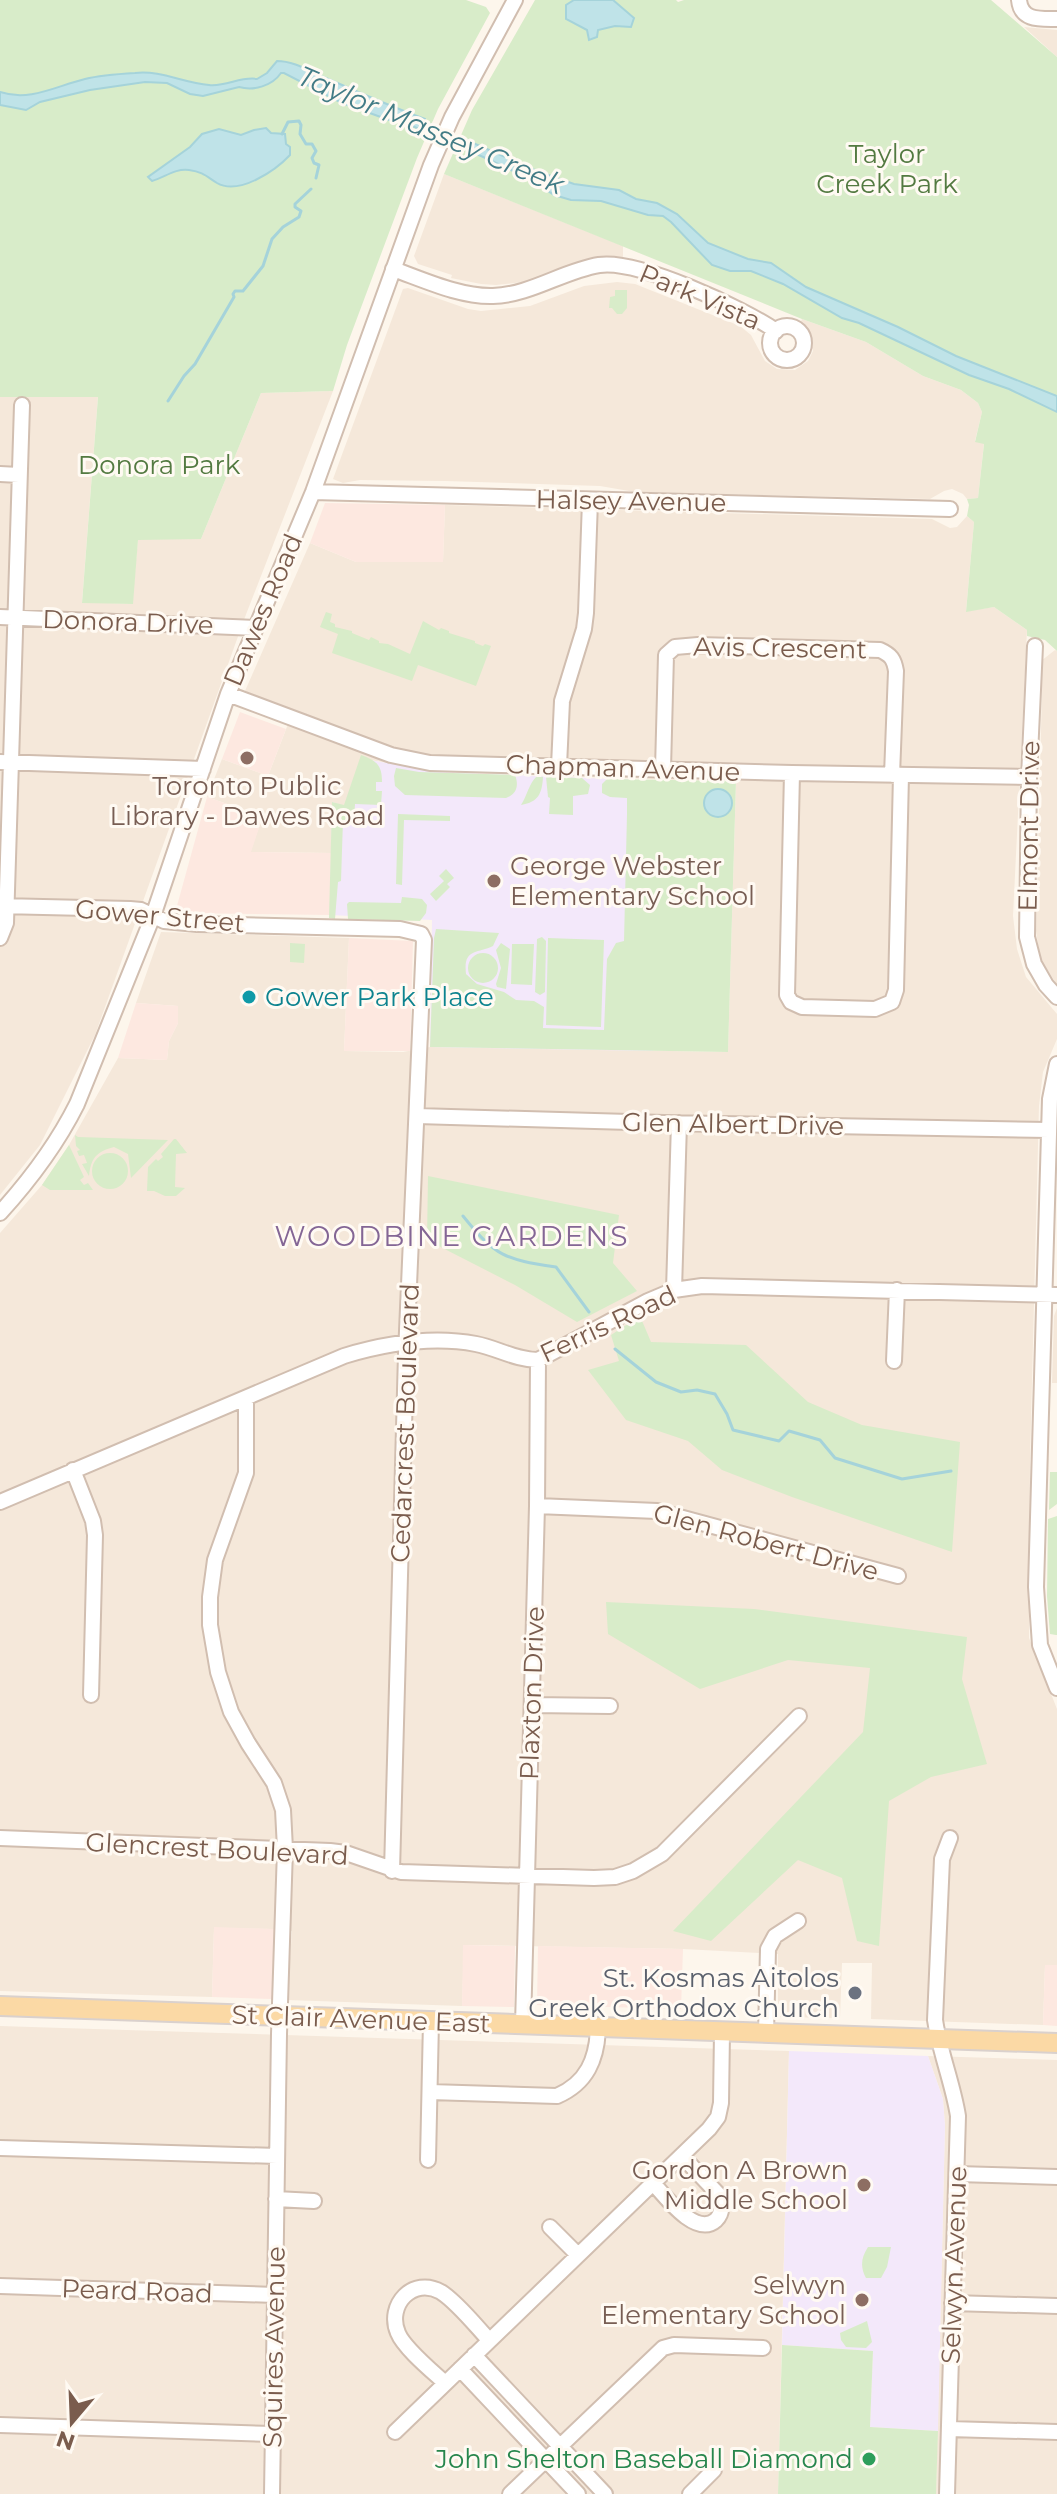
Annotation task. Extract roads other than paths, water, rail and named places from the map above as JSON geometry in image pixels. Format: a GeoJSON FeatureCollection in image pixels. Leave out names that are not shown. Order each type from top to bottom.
{"type":"FeatureCollection","features":[{"type":"Feature","properties":{"kind":"main road","name":"St Clair Avenue East"},"geometry":{"type":"LineString","coordinates":[[0,2006],[1057,2043]]}},
{"type":"Feature","properties":{"kind":"street","name":"Dawes Road"},"geometry":{"type":"LineString","coordinates":[[0,1213],[35,1171],[67,1124],[153,916],[228,694],[313,492],[431,165],[452,117],[515,0]]}},
{"type":"Feature","properties":{"kind":"street"},"geometry":{"type":"LineString","coordinates":[[1019,4],[1027,15],[1035,19],[1057,19]]}},
{"type":"Feature","properties":{"kind":"street","name":"Park Vista"},"geometry":{"type":"LineString","coordinates":[[393,269],[463,293],[493,296],[511,294],[601,265],[626,265],[666,278],[758,318],[776,331]]}},
{"type":"Feature","properties":{"kind":"street"},"geometry":{"type":"LineString","coordinates":[[0,938],[6,923],[3,906],[8,618],[22,405]]}},
{"type":"Feature","properties":{"kind":"street"},"geometry":{"type":"LineString","coordinates":[[0,474],[19,475]]}},
{"type":"Feature","properties":{"kind":"street","name":"Halsey Avenue"},"geometry":{"type":"LineString","coordinates":[[313,492],[950,509]]}},
{"type":"Feature","properties":{"kind":"street"},"geometry":{"type":"LineString","coordinates":[[559,766],[562,701],[586,613],[590,501]]}},
{"type":"Feature","properties":{"kind":"street","name":"Donora Drive"},"geometry":{"type":"LineString","coordinates":[[8,618],[256,628]]}},
{"type":"Feature","properties":{"kind":"street","name":"Avis Crescent"},"geometry":{"type":"LineString","coordinates":[[663,769],[666,655],[675,647],[728,646],[880,650],[889,654],[896,671],[896,775]]}},
{"type":"Feature","properties":{"kind":"street","name":"Elmont Drive"},"geometry":{"type":"LineString","coordinates":[[1035,646],[1027,937],[1039,973],[1057,997]]}},
{"type":"Feature","properties":{"kind":"street","name":"Chapman Avenue"},"geometry":{"type":"LineString","coordinates":[[228,694],[391,755],[430,763],[1029,777]]}},
{"type":"Feature","properties":{"kind":"street"},"geometry":{"type":"LineString","coordinates":[[6,762],[203,769]]}},
{"type":"Feature","properties":{"kind":"street"},"geometry":{"type":"LineString","coordinates":[[792,773],[787,995],[791,1002],[802,1007],[875,1009],[892,1002],[896,990],[896,775]]}},
{"type":"Feature","properties":{"kind":"street","name":"Gower Street"},"geometry":{"type":"LineString","coordinates":[[3,906],[141,910],[164,921],[197,924],[415,932]]}},
{"type":"Feature","properties":{"kind":"street","name":"Cedarcrest Boulevard"},"geometry":{"type":"LineString","coordinates":[[392,1871],[407,1342],[424,940],[421,934],[415,932]]}},
{"type":"Feature","properties":{"kind":"street"},"geometry":{"type":"LineString","coordinates":[[1057,1064],[1050,1099],[1051,1295],[1037,1602],[1040,1645],[1057,1688]]}},
{"type":"Feature","properties":{"kind":"street","name":"Glen Albert Drive"},"geometry":{"type":"LineString","coordinates":[[417,1116],[1049,1130]]}},
{"type":"Feature","properties":{"kind":"street"},"geometry":{"type":"LineString","coordinates":[[674,1290],[679,1123]]}},
{"type":"Feature","properties":{"kind":"street","name":"Ferris Road"},"geometry":{"type":"LineString","coordinates":[[0,1502],[344,1356],[407,1342],[478,1345],[519,1358],[538,1360],[674,1290],[715,1286],[1051,1295]]}},
{"type":"Feature","properties":{"kind":"street"},"geometry":{"type":"LineString","coordinates":[[894,1361],[897,1290]]}},
{"type":"Feature","properties":{"kind":"street","name":"Plaxton Drive"},"geometry":{"type":"LineString","coordinates":[[523,2025],[538,1360]]}},
{"type":"Feature","properties":{"kind":"street","name":"Squires Avenue"},"geometry":{"type":"LineString","coordinates":[[246,1398],[246,1473],[215,1560],[210,1625],[218,1672],[231,1712],[280,1796],[283,1810],[285,1849],[279,2016],[272,2494]]}},
{"type":"Feature","properties":{"kind":"street"},"geometry":{"type":"LineString","coordinates":[[73,1470],[93,1521],[95,1535],[91,1695]]}},
{"type":"Feature","properties":{"kind":"street","name":"Glen Robert Drive"},"geometry":{"type":"LineString","coordinates":[[537,1506],[657,1511],[898,1576]]}},
{"type":"Feature","properties":{"kind":"street"},"geometry":{"type":"LineString","coordinates":[[532,1705],[610,1706]]}},
{"type":"Feature","properties":{"kind":"street","name":"Glencrest Boulevard"},"geometry":{"type":"LineString","coordinates":[[0,1838],[346,1853],[392,1871],[605,1878],[642,1868],[662,1854],[799,1716]]}},
{"type":"Feature","properties":{"kind":"street","name":"Selwyn Avenue"},"geometry":{"type":"LineString","coordinates":[[947,2494],[958,2116],[938,2039],[936,1998],[942,1859],[950,1838]]}},
{"type":"Feature","properties":{"kind":"street"},"geometry":{"type":"LineString","coordinates":[[766,2033],[768,1949],[775,1936],[798,1921]]}},
{"type":"Feature","properties":{"kind":"street"},"geometry":{"type":"LineString","coordinates":[[428,2160],[431,2021]]}},
{"type":"Feature","properties":{"kind":"street"},"geometry":{"type":"LineString","coordinates":[[430,2092],[557,2096],[571,2088],[593,2064],[598,2028]]}},
{"type":"Feature","properties":{"kind":"street"},"geometry":{"type":"LineString","coordinates":[[395,2432],[682,2156],[718,2117],[722,2032]]}},
{"type":"Feature","properties":{"kind":"street"},"geometry":{"type":"LineString","coordinates":[[0,2148],[277,2156]]}},
{"type":"Feature","properties":{"kind":"street"},"geometry":{"type":"LineString","coordinates":[[653,2183],[689,2220],[707,2224],[715,2220],[721,2211],[719,2195],[682,2156]]}},
{"type":"Feature","properties":{"kind":"street"},"geometry":{"type":"LineString","coordinates":[[957,2174],[1057,2177]]}},
{"type":"Feature","properties":{"kind":"street"},"geometry":{"type":"LineString","coordinates":[[276,2199],[314,2201]]}},
{"type":"Feature","properties":{"kind":"street"},"geometry":{"type":"LineString","coordinates":[[550,2227],[577,2254]]}},
{"type":"Feature","properties":{"kind":"street","name":"Peard Road"},"geometry":{"type":"LineString","coordinates":[[0,2286],[275,2295]]}},
{"type":"Feature","properties":{"kind":"street"},"geometry":{"type":"LineString","coordinates":[[444,2382],[398,2336],[394,2312],[399,2300],[416,2288],[429,2287],[443,2293],[489,2340]]}},
{"type":"Feature","properties":{"kind":"street"},"geometry":{"type":"LineString","coordinates":[[952,2303],[1057,2306]]}},
{"type":"Feature","properties":{"kind":"street"},"geometry":{"type":"LineString","coordinates":[[510,2494],[663,2348],[674,2345],[763,2348]]}},
{"type":"Feature","properties":{"kind":"street"},"geometry":{"type":"LineString","coordinates":[[474,2355],[605,2494]]}},
{"type":"Feature","properties":{"kind":"street"},"geometry":{"type":"LineString","coordinates":[[460,2369],[578,2494]]}},
{"type":"Feature","properties":{"kind":"street"},"geometry":{"type":"LineString","coordinates":[[0,2425],[272,2434]]}},
{"type":"Feature","properties":{"kind":"street"},"geometry":{"type":"LineString","coordinates":[[949,2429],[1057,2432]]}},
{"type":"Feature","properties":{"kind":"street"},"geometry":{"type":"LineString","coordinates":[[690,2494],[714,2470]]}},
{"type":"Feature","properties":{"kind":"water"},"geometry":{"type":"Polygon","coordinates":[[[574,0],[613,0],[634,18],[631,27],[615,26],[598,30],[597,37],[589,40],[587,30],[566,19],[566,5],[574,0]]]}},
{"type":"Feature","properties":{"kind":"water","name":"Taylor Massey Creek"},"geometry":{"type":"Polygon","coordinates":[[[277,61],[299,66],[425,119],[425,122],[537,171],[574,184],[619,190],[636,199],[657,203],[677,214],[708,243],[748,259],[771,263],[806,287],[956,356],[1057,396],[1057,412],[842,318],[783,284],[751,271],[730,271],[712,265],[663,216],[648,215],[601,201],[571,200],[554,195],[530,179],[490,160],[410,125],[342,103],[284,73],[262,86],[239,87],[203,96],[190,94],[167,83],[145,82],[90,90],[40,102],[26,110],[0,105],[0,92],[32,94],[110,75],[154,73],[215,85],[257,79],[277,61]]]}},
{"type":"Feature","properties":{"kind":"water"},"geometry":{"type":"Polygon","coordinates":[[[266,128],[271,133],[285,134],[290,155],[256,180],[226,186],[201,173],[184,170],[152,181],[148,177],[190,147],[202,134],[219,129],[241,135],[266,128]]]}},
{"type":"Feature","properties":{"kind":"water"},"geometry":{"type":"Polygon","coordinates":[[[718,789],[728,793],[732,803],[728,813],[718,817],[708,813],[704,803],[708,793],[718,789]]]}},
{"type":"Feature","properties":{"kind":"waterway"},"geometry":{"type":"LineString","coordinates":[[282,134],[288,122],[299,121],[300,134],[306,144],[312,144],[316,151],[312,158],[319,165],[316,178]]}},
{"type":"Feature","properties":{"kind":"waterway"},"geometry":{"type":"LineString","coordinates":[[168,401],[195,364],[235,291],[243,291],[263,266],[272,239],[299,217],[301,211],[295,204],[311,189]]}},
{"type":"Feature","properties":{"kind":"waterway"},"geometry":{"type":"LineString","coordinates":[[463,1216],[484,1240],[502,1254],[556,1267],[589,1312]]}},
{"type":"Feature","properties":{"kind":"waterway"},"geometry":{"type":"LineString","coordinates":[[615,1349],[656,1382],[681,1392],[697,1390],[715,1394],[733,1430],[779,1441],[789,1431],[820,1440],[835,1458],[902,1479],[951,1471]]}},
{"type":"Feature","properties":{"kind":"place","name":"Toronto Public Library - Dawes Road"},"geometry":{"type":"Point","coordinates":[247,758]}},
{"type":"Feature","properties":{"kind":"place","name":"George Webster Elementary School"},"geometry":{"type":"Point","coordinates":[494,881]}},
{"type":"Feature","properties":{"kind":"place","name":"Gower Park Place"},"geometry":{"type":"Point","coordinates":[249,997]}},
{"type":"Feature","properties":{"kind":"place","name":"St. Kosmas Aitolos Greek Orthodox Church"},"geometry":{"type":"Point","coordinates":[855,1993]}},
{"type":"Feature","properties":{"kind":"place","name":"Gordon A Brown Middle School"},"geometry":{"type":"Point","coordinates":[864,2185]}},
{"type":"Feature","properties":{"kind":"place","name":"Selwyn Elementary School"},"geometry":{"type":"Point","coordinates":[862,2300]}},
{"type":"Feature","properties":{"kind":"place","name":"John Shelton Baseball Diamond"},"geometry":{"type":"Point","coordinates":[869,2459]}},
{"type":"Feature","properties":{"kind":"district","name":"WOODBINE GARDENS"},"geometry":{"type":"Point","coordinates":[452,1236]}},
{"type":"Feature","properties":{"kind":"park label","name":"Taylor Creek Park"},"geometry":{"type":"Point","coordinates":[887,169]}},
{"type":"Feature","properties":{"kind":"park label","name":"Donora Park"},"geometry":{"type":"Point","coordinates":[159,465]}}]}
